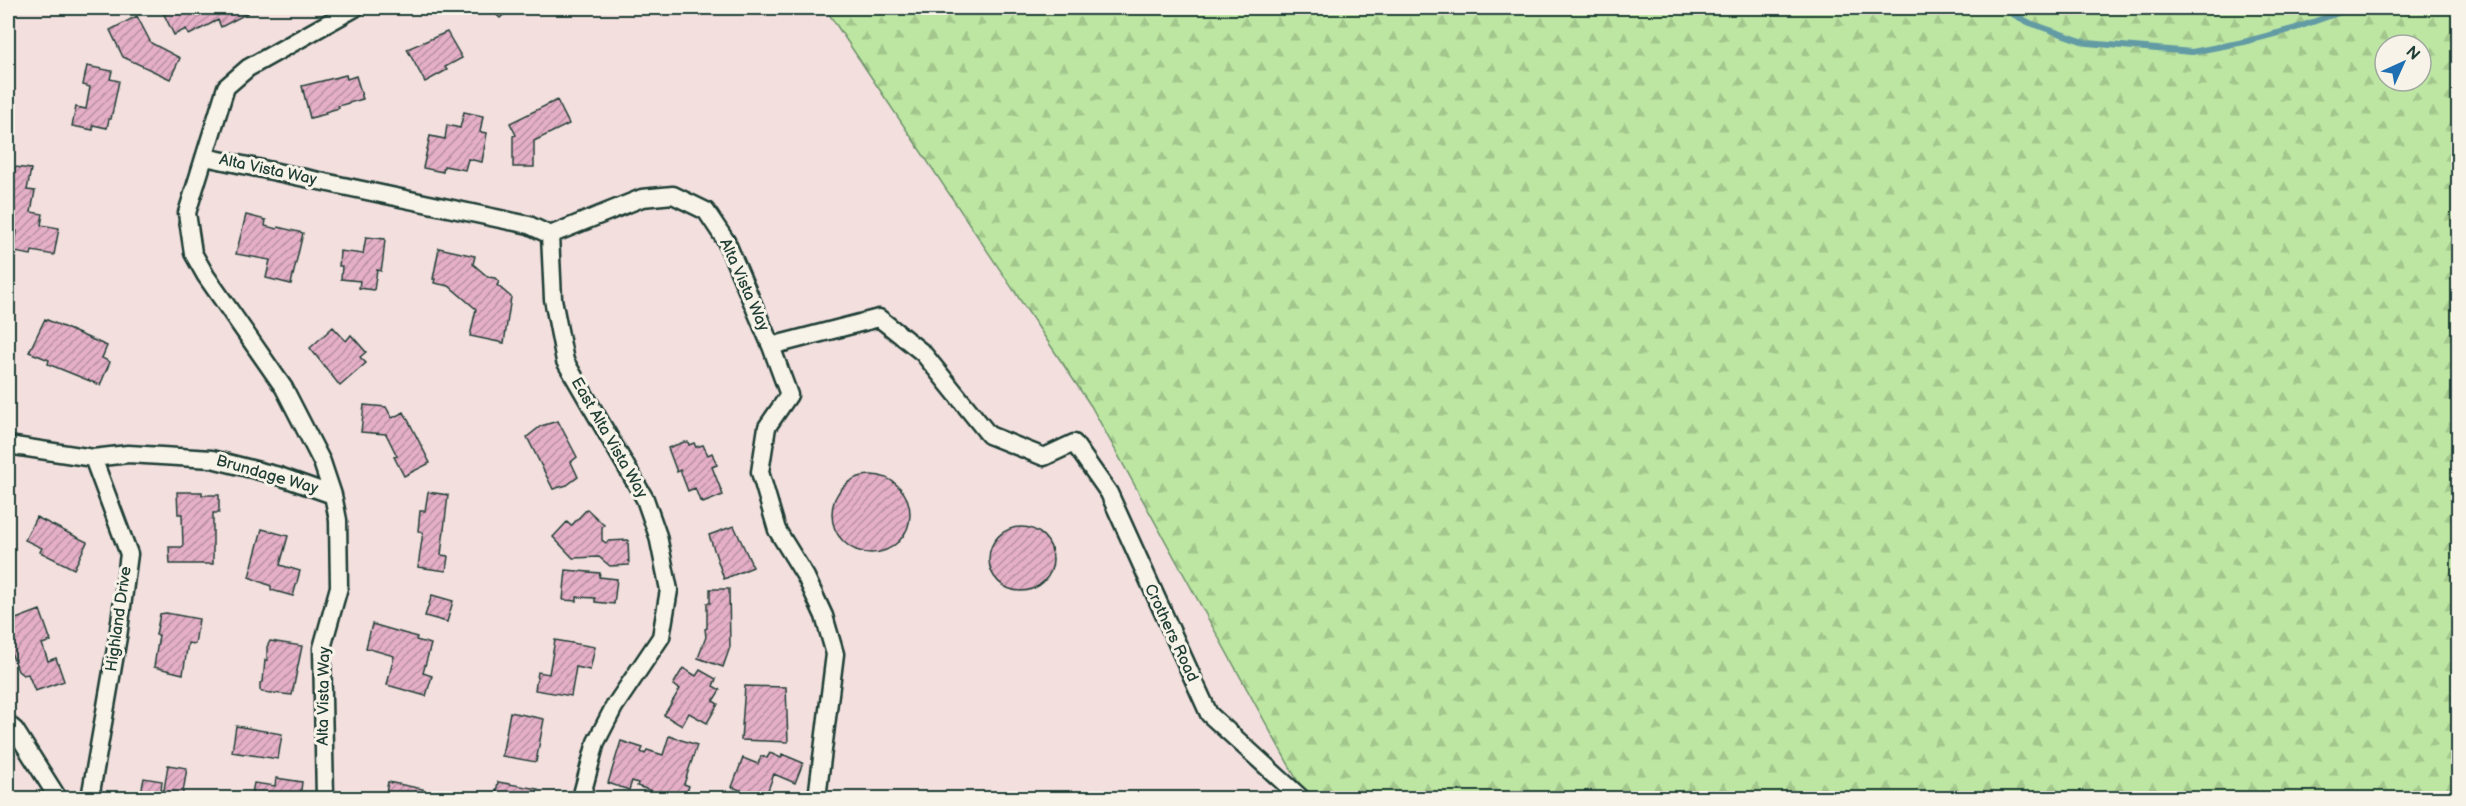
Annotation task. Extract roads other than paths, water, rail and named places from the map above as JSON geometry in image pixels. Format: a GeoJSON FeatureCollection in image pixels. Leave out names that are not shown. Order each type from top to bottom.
{"type":"FeatureCollection","features":[{"type":"Feature","properties":{"kind":"street"},"geometry":{"type":"LineString","coordinates":[[206,157],[226,87],[248,68],[355,8]]}},
{"type":"Feature","properties":{"kind":"street","name":"Alta Vista Way"},"geometry":{"type":"LineString","coordinates":[[325,798],[322,648],[339,587],[338,520],[333,495],[321,462],[284,388],[206,276],[193,253],[187,213],[206,157],[529,225],[550,235],[642,198],[672,195],[706,211],[726,241],[771,346],[789,395],[767,427],[760,472],[777,530],[806,577],[824,616],[836,654],[817,798]]}},
{"type":"Feature","properties":{"kind":"street","name":"East Alta Vista Way"},"geometry":{"type":"LineString","coordinates":[[550,235],[553,299],[565,361],[645,499],[658,536],[669,590],[661,637],[614,707],[596,742],[581,798]]}},
{"type":"Feature","properties":{"kind":"street","name":"Crothers Road"},"geometry":{"type":"LineString","coordinates":[[771,346],[879,318],[923,353],[989,435],[1044,457],[1074,443],[1109,493],[1209,714],[1300,798]]}},
{"type":"Feature","properties":{"kind":"street"},"geometry":{"type":"LineString","coordinates":[[8,445],[93,458]]}},
{"type":"Feature","properties":{"kind":"street","name":"Brundage Way"},"geometry":{"type":"LineString","coordinates":[[93,458],[128,454],[212,459],[279,476],[333,495]]}},
{"type":"Feature","properties":{"kind":"street","name":"Highland Drive"},"geometry":{"type":"LineString","coordinates":[[90,798],[118,637],[129,554],[93,458]]}},
{"type":"Feature","properties":{"kind":"street"},"geometry":{"type":"LineString","coordinates":[[8,724],[15,730],[58,798]]}},
{"type":"Feature","properties":{"kind":"waterway"},"geometry":{"type":"LineString","coordinates":[[2001,8],[2030,23],[2087,43],[2192,52],[2293,29],[2352,8]]}}]}
